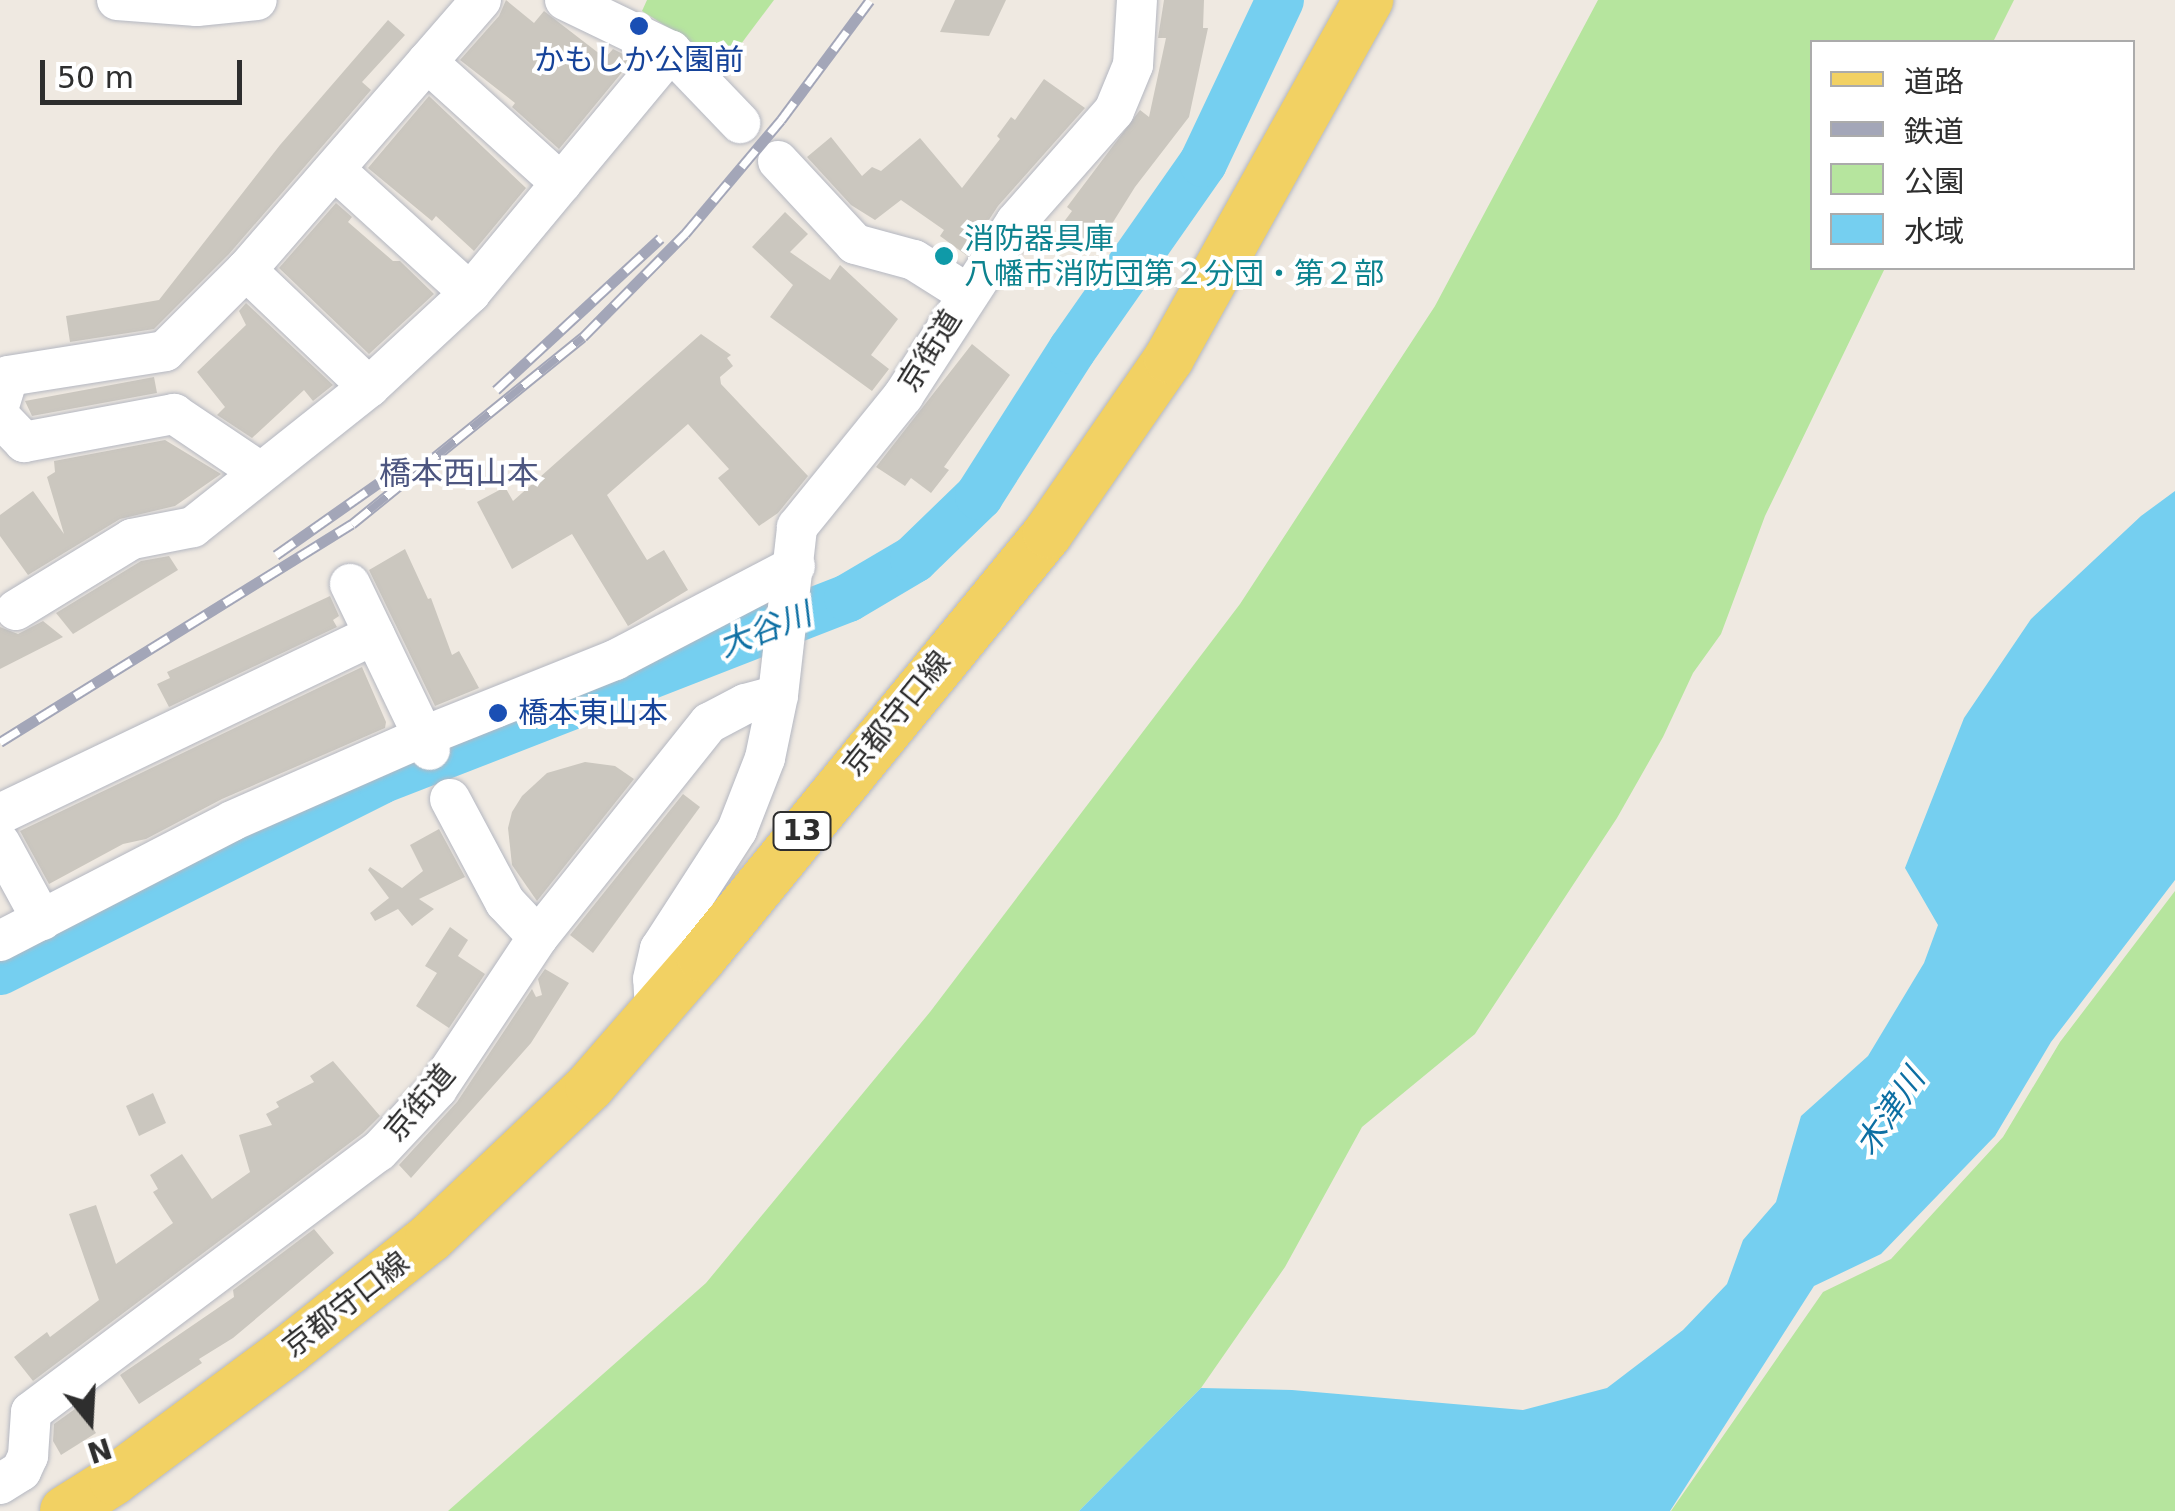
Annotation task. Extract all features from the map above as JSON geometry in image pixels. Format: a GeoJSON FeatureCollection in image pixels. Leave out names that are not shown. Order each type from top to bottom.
{"type":"FeatureCollection","features":[{"type":"Feature","properties":{"kind":"main road","name":"京都守口線"},"geometry":{"type":"LineString","coordinates":[[65,1511],[114,1480],[289,1350],[430,1238],[590,1086],[655,1012],[1048,533],[1169,358],[1368,0]]}},
{"type":"Feature","properties":{"kind":"street"},"geometry":{"type":"LineString","coordinates":[[117,0],[257,0]]}},
{"type":"Feature","properties":{"kind":"street"},"geometry":{"type":"LineString","coordinates":[[0,403],[8,376],[166,351],[246,270],[482,0]]}},
{"type":"Feature","properties":{"kind":"street"},"geometry":{"type":"LineString","coordinates":[[565,0],[671,51],[740,123]]}},
{"type":"Feature","properties":{"kind":"street","name":"京街道"},"geometry":{"type":"LineString","coordinates":[[655,1012],[653,979],[660,949],[737,830],[765,758],[781,680],[796,526],[903,396],[966,293],[1016,222],[1114,111],[1133,65],[1136,0]]}},
{"type":"Feature","properties":{"kind":"street"},"geometry":{"type":"LineString","coordinates":[[16,610],[132,540],[193,527],[369,388],[470,293],[671,51]]}},
{"type":"Feature","properties":{"kind":"street"},"geometry":{"type":"LineString","coordinates":[[427,62],[561,183]]}},
{"type":"Feature","properties":{"kind":"street"},"geometry":{"type":"LineString","coordinates":[[778,161],[855,244],[914,260],[966,293]]}},
{"type":"Feature","properties":{"kind":"street"},"geometry":{"type":"LineString","coordinates":[[335,170],[470,293]]}},
{"type":"Feature","properties":{"kind":"street"},"geometry":{"type":"LineString","coordinates":[[246,270],[369,388]]}},
{"type":"Feature","properties":{"kind":"street"},"geometry":{"type":"LineString","coordinates":[[166,351],[174,414]]}},
{"type":"Feature","properties":{"kind":"street"},"geometry":{"type":"LineString","coordinates":[[0,417],[24,442],[174,414],[260,472]]}},
{"type":"Feature","properties":{"kind":"street"},"geometry":{"type":"LineString","coordinates":[[350,584],[427,743]]}},
{"type":"Feature","properties":{"kind":"street"},"geometry":{"type":"LineString","coordinates":[[0,942],[232,821],[427,743],[792,585]]}},
{"type":"Feature","properties":{"kind":"street"},"geometry":{"type":"LineString","coordinates":[[0,814],[374,636]]}},
{"type":"Feature","properties":{"kind":"street","name":"京街道"},"geometry":{"type":"LineString","coordinates":[[0,1484],[21,1471],[28,1456],[31,1412],[378,1151],[437,1089],[538,937],[709,723],[781,680]]}},
{"type":"Feature","properties":{"kind":"street"},"geometry":{"type":"LineString","coordinates":[[450,800],[505,902],[538,937]]}},
{"type":"Feature","properties":{"kind":"street"},"geometry":{"type":"LineString","coordinates":[[0,843],[42,920]]}},
{"type":"Feature","properties":{"kind":"green space"},"geometry":{"type":"Polygon","coordinates":[[[647,0],[774,0],[726,64],[642,11],[647,0]]]}},
{"type":"Feature","properties":{"kind":"green space"},"geometry":{"type":"Polygon","coordinates":[[[1598,0],[2014,0],[1994,40],[1810,40],[1810,270],[1884,270],[1765,516],[1721,634],[1693,673],[1663,737],[1617,818],[1475,1034],[1362,1127],[1285,1267],[1201,1388],[1079,1511],[448,1511],[706,1283],[930,1012],[1240,604],[1435,306],[1598,0]]]}},
{"type":"Feature","properties":{"kind":"green space"},"geometry":{"type":"Polygon","coordinates":[[[2175,891],[2175,1511],[1671,1511],[1823,1292],[1891,1259],[2003,1137],[2060,1042],[2175,891]]]}},
{"type":"Feature","properties":{"kind":"water","name":"木津川"},"geometry":{"type":"Polygon","coordinates":[[[2175,491],[2175,880],[2051,1042],[1995,1136],[1881,1254],[1814,1286],[1670,1511],[1079,1511],[1201,1388],[1292,1390],[1523,1410],[1607,1388],[1683,1330],[1727,1284],[1743,1240],[1776,1202],[1801,1116],[1868,1056],[1924,963],[1938,925],[1905,868],[1964,718],[2031,619],[2141,516],[2175,491]]]}},
{"type":"Feature","properties":{"kind":"building"},"geometry":{"type":"Polygon","coordinates":[[[506,0],[534,23],[544,11],[605,58],[613,49],[633,59],[559,149],[512,107],[515,103],[460,60],[499,16],[506,0]]]}},
{"type":"Feature","properties":{"kind":"building"},"geometry":{"type":"Polygon","coordinates":[[[955,0],[1006,0],[989,36],[940,32],[955,0]]]}},
{"type":"Feature","properties":{"kind":"building"},"geometry":{"type":"Polygon","coordinates":[[[1164,0],[1204,0],[1203,28],[1208,28],[1189,117],[1135,187],[1110,227],[1117,231],[1102,252],[1063,223],[1072,211],[1067,207],[1140,110],[1149,117],[1166,38],[1158,38],[1164,0]]]}},
{"type":"Feature","properties":{"kind":"building"},"geometry":{"type":"Polygon","coordinates":[[[388,20],[405,35],[362,82],[371,90],[229,254],[154,329],[70,342],[66,316],[159,300],[280,145],[388,20]]]}},
{"type":"Feature","properties":{"kind":"building"},"geometry":{"type":"Polygon","coordinates":[[[1044,79],[1085,108],[998,206],[966,255],[940,236],[944,230],[901,200],[875,220],[851,205],[807,157],[831,137],[862,176],[872,167],[881,171],[920,138],[962,188],[1000,139],[997,136],[1011,117],[1015,120],[1044,79]]]}},
{"type":"Feature","properties":{"kind":"building"},"geometry":{"type":"Polygon","coordinates":[[[429,96],[526,188],[474,251],[436,216],[432,221],[368,168],[429,96]]]}},
{"type":"Feature","properties":{"kind":"building"},"geometry":{"type":"Polygon","coordinates":[[[336,203],[352,217],[348,222],[393,261],[400,261],[434,294],[369,354],[279,268],[336,203]]]}},
{"type":"Feature","properties":{"kind":"building"},"geometry":{"type":"Polygon","coordinates":[[[785,212],[808,234],[790,252],[830,280],[840,265],[898,319],[871,355],[889,369],[872,391],[770,317],[793,285],[752,247],[785,212]]]}},
{"type":"Feature","properties":{"kind":"building"},"geometry":{"type":"Polygon","coordinates":[[[246,303],[333,385],[313,401],[304,390],[252,438],[217,415],[225,407],[197,372],[246,325],[239,311],[246,303]]]}},
{"type":"Feature","properties":{"kind":"building"},"geometry":{"type":"Polygon","coordinates":[[[701,334],[731,355],[727,358],[733,366],[720,377],[721,384],[808,476],[778,513],[759,526],[718,478],[729,469],[688,424],[607,495],[647,560],[664,550],[688,590],[628,626],[572,534],[512,569],[477,502],[505,487],[513,501],[701,334]]]}},
{"type":"Feature","properties":{"kind":"building"},"geometry":{"type":"Polygon","coordinates":[[[972,344],[1010,375],[944,467],[949,470],[931,493],[911,478],[905,486],[876,467],[972,344]]]}},
{"type":"Feature","properties":{"kind":"building"},"geometry":{"type":"Polygon","coordinates":[[[154,377],[157,393],[32,416],[25,401],[154,377]]]}},
{"type":"Feature","properties":{"kind":"building"},"geometry":{"type":"Polygon","coordinates":[[[165,440],[221,474],[175,506],[120,519],[28,575],[0,536],[0,515],[33,491],[64,534],[47,477],[55,472],[54,461],[165,440]]]}},
{"type":"Feature","properties":{"kind":"building"},"geometry":{"type":"Polygon","coordinates":[[[405,549],[428,599],[431,598],[452,655],[459,651],[479,688],[435,706],[369,570],[405,549]]]}},
{"type":"Feature","properties":{"kind":"building"},"geometry":{"type":"Polygon","coordinates":[[[169,556],[178,570],[73,634],[56,613],[141,561],[169,556]]]}},
{"type":"Feature","properties":{"kind":"building"},"geometry":{"type":"Polygon","coordinates":[[[330,596],[339,616],[333,620],[337,627],[169,707],[157,684],[170,678],[167,672],[330,596]]]}},
{"type":"Feature","properties":{"kind":"building"},"geometry":{"type":"Polygon","coordinates":[[[43,621],[63,637],[0,669],[0,627],[18,634],[43,621]]]}},
{"type":"Feature","properties":{"kind":"building"},"geometry":{"type":"Polygon","coordinates":[[[362,667],[386,722],[385,728],[222,799],[146,839],[123,844],[49,884],[20,831],[362,667]]]}},
{"type":"Feature","properties":{"kind":"building"},"geometry":{"type":"Polygon","coordinates":[[[585,762],[615,766],[634,779],[537,901],[512,865],[508,828],[512,812],[522,796],[547,773],[585,762]]]}},
{"type":"Feature","properties":{"kind":"building"},"geometry":{"type":"Polygon","coordinates":[[[683,794],[700,807],[593,953],[570,935],[683,794]]]}},
{"type":"Feature","properties":{"kind":"building"},"geometry":{"type":"Polygon","coordinates":[[[439,829],[465,877],[419,899],[434,909],[412,926],[398,909],[375,921],[370,913],[389,898],[368,870],[370,867],[402,888],[423,871],[410,845],[439,829]]]}},
{"type":"Feature","properties":{"kind":"building"},"geometry":{"type":"Polygon","coordinates":[[[450,927],[468,940],[458,956],[485,974],[449,1028],[416,1006],[437,973],[425,966],[450,927]]]}},
{"type":"Feature","properties":{"kind":"building"},"geometry":{"type":"Polygon","coordinates":[[[545,969],[569,983],[531,1043],[411,1178],[399,1165],[457,1102],[532,989],[536,997],[542,995],[538,979],[545,969]]]}},
{"type":"Feature","properties":{"kind":"building"},"geometry":{"type":"Polygon","coordinates":[[[333,1061],[380,1116],[363,1133],[33,1381],[14,1357],[47,1332],[50,1337],[99,1300],[69,1214],[96,1205],[116,1264],[173,1223],[153,1192],[158,1189],[150,1175],[182,1154],[212,1199],[250,1172],[239,1135],[272,1125],[266,1114],[279,1107],[276,1102],[314,1082],[310,1076],[333,1061]]]}},
{"type":"Feature","properties":{"kind":"building"},"geometry":{"type":"Polygon","coordinates":[[[153,1093],[166,1123],[139,1136],[126,1106],[153,1093]]]}},
{"type":"Feature","properties":{"kind":"building"},"geometry":{"type":"Polygon","coordinates":[[[314,1229],[334,1253],[233,1338],[199,1359],[202,1363],[139,1404],[120,1375],[234,1297],[233,1290],[314,1229]]]}},
{"type":"Feature","properties":{"kind":"building"},"geometry":{"type":"Polygon","coordinates":[[[79,1406],[96,1433],[61,1455],[53,1441],[54,1424],[79,1406]]]}},
{"type":"Feature","properties":{"kind":"waterway","name":"大谷川"},"geometry":{"type":"LineString","coordinates":[[0,971],[381,780],[848,598],[914,559],[979,496],[1072,350],[1203,163],[1280,0]]}},
{"type":"Feature","properties":{"kind":"railway"},"geometry":{"type":"LineString","coordinates":[[0,742],[352,524],[583,337],[685,234],[781,120],[870,0]]}},
{"type":"Feature","properties":{"kind":"railway"},"geometry":{"type":"LineString","coordinates":[[496,390],[661,238]]}},
{"type":"Feature","properties":{"kind":"railway"},"geometry":{"type":"LineString","coordinates":[[276,555],[394,472]]}},
{"type":"Feature","properties":{"kind":"place","name":"かもしか公園前"},"geometry":{"type":"Point","coordinates":[639,26]}},
{"type":"Feature","properties":{"kind":"place","name":"消防器具庫 八幡市消防団第２分団・第２部"},"geometry":{"type":"Point","coordinates":[944,256]}},
{"type":"Feature","properties":{"kind":"place","name":"橋本東山本"},"geometry":{"type":"Point","coordinates":[498,713]}},
{"type":"Feature","properties":{"kind":"district","name":"橋本西山本"},"geometry":{"type":"Point","coordinates":[459,473]}}]}
